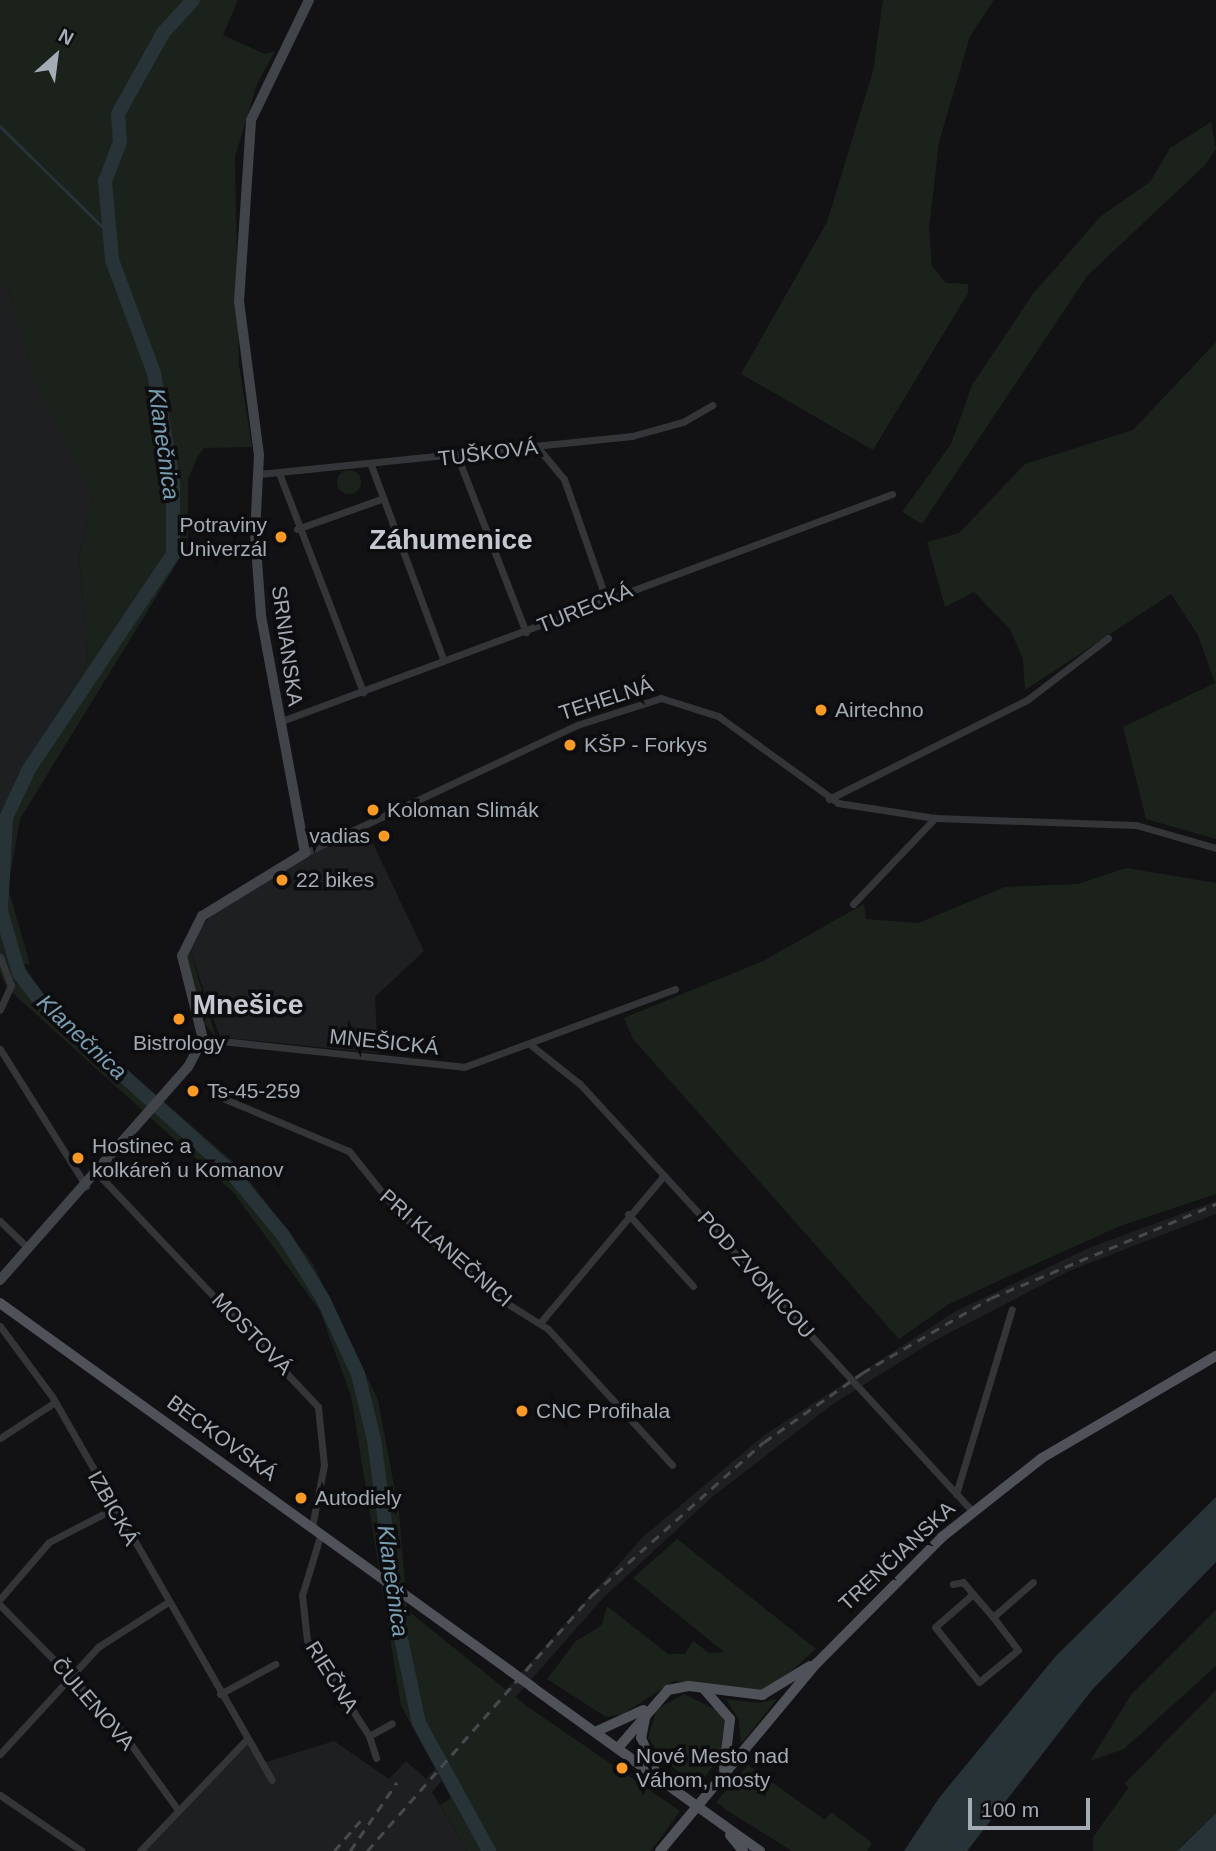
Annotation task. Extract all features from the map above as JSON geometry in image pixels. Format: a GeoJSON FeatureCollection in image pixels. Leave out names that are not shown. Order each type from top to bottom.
{"type":"FeatureCollection","features":[{"type":"Feature","properties":{"kind":"main road","name":"BECKOVSKÁ"},"geometry":{"type":"LineString","coordinates":[[0,1303],[760,1851]]}},
{"type":"Feature","properties":{"kind":"main road","name":"TRENČIANSKA"},"geometry":{"type":"LineString","coordinates":[[660,1851],[816,1664],[972,1511],[1088,1428],[1216,1356]]}},
{"type":"Feature","properties":{"kind":"main road"},"geometry":{"type":"LineString","coordinates":[[595,1732],[648,1707],[676,1688],[769,1693],[816,1664]]}},
{"type":"Feature","properties":{"kind":"main road"},"geometry":{"type":"LineString","coordinates":[[704,1689],[725,1710],[732,1728],[721,1778]]}},
{"type":"Feature","properties":{"kind":"main road"},"geometry":{"type":"LineString","coordinates":[[618,1748],[648,1707]]}},
{"type":"Feature","properties":{"kind":"main road"},"geometry":{"type":"LineString","coordinates":[[648,1707],[641,1738],[657,1778]]}},
{"type":"Feature","properties":{"kind":"main road"},"geometry":{"type":"LineString","coordinates":[[722,1824],[743,1851]]}},
{"type":"Feature","properties":{"kind":"main road"},"geometry":{"type":"LineString","coordinates":[[667,1851],[674,1834]]}},
{"type":"Feature","properties":{"kind":"street","name":"SRNIANSKA"},"geometry":{"type":"LineString","coordinates":[[305,853],[278,722],[257,576],[259,474],[244,359],[240,262],[249,131],[263,85],[309,0]]}},
{"type":"Feature","properties":{"kind":"street","name":"TUŠKOVÁ"},"geometry":{"type":"LineString","coordinates":[[259,474],[458,458],[632,436],[683,422],[712,405]]}},
{"type":"Feature","properties":{"kind":"street"},"geometry":{"type":"LineString","coordinates":[[538,448],[564,479],[606,598]]}},
{"type":"Feature","properties":{"kind":"street"},"geometry":{"type":"LineString","coordinates":[[458,458],[526,632]]}},
{"type":"Feature","properties":{"kind":"street"},"geometry":{"type":"LineString","coordinates":[[372,465],[444,661]]}},
{"type":"Feature","properties":{"kind":"street"},"geometry":{"type":"LineString","coordinates":[[279,473],[363,692]]}},
{"type":"Feature","properties":{"kind":"street","name":"TURECKÁ"},"geometry":{"type":"LineString","coordinates":[[278,722],[892,494]]}},
{"type":"Feature","properties":{"kind":"street"},"geometry":{"type":"LineString","coordinates":[[298,528],[384,498]]}},
{"type":"Feature","properties":{"kind":"street"},"geometry":{"type":"LineString","coordinates":[[829,799],[1027,700],[1108,638]]}},
{"type":"Feature","properties":{"kind":"street","name":"TEHELNÁ"},"geometry":{"type":"LineString","coordinates":[[203,1039],[186,989],[182,956],[189,936],[220,903],[305,853],[577,725],[661,698],[718,716],[829,799],[935,818],[1136,825],[1216,848]]}},
{"type":"Feature","properties":{"kind":"street"},"geometry":{"type":"LineString","coordinates":[[853,904],[935,818]]}},
{"type":"Feature","properties":{"kind":"street"},"geometry":{"type":"LineString","coordinates":[[0,957],[12,985],[0,1010]]}},
{"type":"Feature","properties":{"kind":"street","name":"MNEŠICKÁ"},"geometry":{"type":"LineString","coordinates":[[203,1039],[439,1068],[532,1046],[675,989]]}},
{"type":"Feature","properties":{"kind":"street"},"geometry":{"type":"LineString","coordinates":[[0,1280],[98,1174],[173,1086],[203,1039]]}},
{"type":"Feature","properties":{"kind":"street","name":"POD ZVONICOU"},"geometry":{"type":"LineString","coordinates":[[532,1046],[570,1074],[972,1511]]}},
{"type":"Feature","properties":{"kind":"street"},"geometry":{"type":"LineString","coordinates":[[0,1049],[87,1186]]}},
{"type":"Feature","properties":{"kind":"street","name":"PRI KLANEČNICI"},"geometry":{"type":"LineString","coordinates":[[225,1099],[343,1146],[390,1205],[497,1297],[540,1323],[672,1465]]}},
{"type":"Feature","properties":{"kind":"street","name":"MOSTOVÁ"},"geometry":{"type":"LineString","coordinates":[[98,1174],[318,1408],[324,1465],[317,1530]]}},
{"type":"Feature","properties":{"kind":"street"},"geometry":{"type":"LineString","coordinates":[[540,1323],[628,1214],[664,1175]]}},
{"type":"Feature","properties":{"kind":"street"},"geometry":{"type":"LineString","coordinates":[[628,1214],[693,1286]]}},
{"type":"Feature","properties":{"kind":"street"},"geometry":{"type":"LineString","coordinates":[[0,1221],[29,1249]]}},
{"type":"Feature","properties":{"kind":"street"},"geometry":{"type":"LineString","coordinates":[[956,1494],[1012,1309]]}},
{"type":"Feature","properties":{"kind":"street","name":"IZBICKÁ"},"geometry":{"type":"LineString","coordinates":[[0,1326],[55,1402],[165,1604],[272,1780]]}},
{"type":"Feature","properties":{"kind":"street"},"geometry":{"type":"LineString","coordinates":[[0,1438],[55,1402]]}},
{"type":"Feature","properties":{"kind":"street"},"geometry":{"type":"LineString","coordinates":[[0,1599],[49,1542],[113,1509]]}},
{"type":"Feature","properties":{"kind":"street","name":"RIEČNA"},"geometry":{"type":"LineString","coordinates":[[317,1530],[303,1585],[307,1640],[369,1736],[376,1758]]}},
{"type":"Feature","properties":{"kind":"street"},"geometry":{"type":"LineString","coordinates":[[953,1584],[963,1582],[993,1617],[1018,1650],[979,1682],[935,1632],[936,1623],[973,1594]]}},
{"type":"Feature","properties":{"kind":"street"},"geometry":{"type":"LineString","coordinates":[[993,1617],[1033,1582]]}},
{"type":"Feature","properties":{"kind":"street"},"geometry":{"type":"LineString","coordinates":[[0,1754],[71,1675],[115,1634],[165,1604]]}},
{"type":"Feature","properties":{"kind":"street","name":"ČULENOVA"},"geometry":{"type":"LineString","coordinates":[[0,1605],[71,1675],[178,1810]]}},
{"type":"Feature","properties":{"kind":"street"},"geometry":{"type":"LineString","coordinates":[[220,1694],[275,1664]]}},
{"type":"Feature","properties":{"kind":"street","name":"RIEČNA"},"geometry":{"type":"LineString","coordinates":[[369,1736],[392,1723]]}},
{"type":"Feature","properties":{"kind":"street"},"geometry":{"type":"LineString","coordinates":[[140,1851],[247,1740]]}},
{"type":"Feature","properties":{"kind":"street"},"geometry":{"type":"LineString","coordinates":[[0,1795],[82,1851]]}},
{"type":"Feature","properties":{"kind":"shaded area"},"geometry":{"type":"Polygon","coordinates":[[[0,0],[238,0],[223,35],[265,54],[275,51],[257,84],[235,157],[239,365],[252,447],[204,448],[198,456],[188,479],[188,545],[20,819],[8,888],[30,964],[24,965],[45,998],[238,1166],[313,1264],[378,1400],[399,1512],[407,1610],[525,1705],[680,1811],[651,1851],[467,1851],[440,1805],[451,1798],[401,1706],[351,1396],[320,1311],[234,1193],[6,987],[0,972],[0,813],[88,661],[79,557],[93,496],[36,385],[7,284],[0,284],[0,0]]]}},
{"type":"Feature","properties":{"kind":"shaded area"},"geometry":{"type":"Polygon","coordinates":[[[883,0],[994,0],[970,36],[939,142],[929,229],[932,266],[946,283],[968,284],[968,293],[873,450],[741,374],[827,222],[873,71],[883,0]]]}},
{"type":"Feature","properties":{"kind":"shaded area"},"geometry":{"type":"Polygon","coordinates":[[[1211,122],[1216,149],[1205,165],[1087,276],[922,524],[902,512],[951,444],[972,385],[1033,294],[1101,216],[1150,182],[1170,148],[1211,122]]]}},
{"type":"Feature","properties":{"kind":"shaded area"},"geometry":{"type":"Polygon","coordinates":[[[0,284],[7,284],[36,384],[93,496],[79,557],[88,661],[0,813],[0,284]]]}},
{"type":"Feature","properties":{"kind":"shaded area"},"geometry":{"type":"Polygon","coordinates":[[[1216,342],[1216,839],[1146,819],[1123,727],[1215,683],[1198,635],[1171,594],[1025,690],[1023,659],[1010,629],[974,592],[945,607],[927,542],[959,533],[1025,464],[1133,430],[1216,342]]]}},
{"type":"Feature","properties":{"kind":"shaded area"},"geometry":{"type":"Polygon","coordinates":[[[349,470],[357,474],[361,482],[357,490],[349,494],[341,490],[337,482],[341,474],[349,470]]]}},
{"type":"Feature","properties":{"kind":"shaded area"},"geometry":{"type":"Polygon","coordinates":[[[367,831],[424,951],[375,997],[378,1053],[220,1037],[191,953],[200,930],[211,915],[307,856],[367,831]]]}},
{"type":"Feature","properties":{"kind":"shaded area"},"geometry":{"type":"Polygon","coordinates":[[[1126,868],[1216,883],[1216,1194],[1120,1226],[1009,1276],[949,1304],[899,1339],[633,1039],[624,1018],[763,961],[864,904],[866,919],[918,923],[1005,887],[1078,884],[1126,868]]]}},
{"type":"Feature","properties":{"kind":"shaded area"},"geometry":{"type":"Polygon","coordinates":[[[200,930],[191,953],[216,1038],[203,1022],[186,969],[188,954],[200,930]]]}},
{"type":"Feature","properties":{"kind":"shaded area"},"geometry":{"type":"Polygon","coordinates":[[[1216,1201],[1216,1214],[1069,1271],[932,1342],[833,1404],[712,1497],[604,1597],[432,1792],[467,1851],[146,1851],[252,1739],[266,1762],[334,1741],[389,1779],[406,1761],[426,1779],[643,1537],[763,1436],[956,1311],[1089,1248],[1216,1201]]]}},
{"type":"Feature","properties":{"kind":"shaded area"},"geometry":{"type":"Polygon","coordinates":[[[1216,1497],[1216,1562],[1092,1690],[967,1851],[904,1851],[939,1798],[1055,1657],[1216,1497]]]}},
{"type":"Feature","properties":{"kind":"shaded area"},"geometry":{"type":"Polygon","coordinates":[[[677,1539],[816,1649],[767,1692],[674,1681],[623,1714],[606,1717],[547,1679],[576,1641],[602,1625],[607,1606],[668,1654],[685,1654],[693,1641],[709,1653],[724,1652],[633,1578],[677,1539]]]}},
{"type":"Feature","properties":{"kind":"shaded area"},"geometry":{"type":"Polygon","coordinates":[[[1216,1610],[1216,1666],[1124,1749],[1090,1761],[1131,1695],[1216,1610]]]}},
{"type":"Feature","properties":{"kind":"shaded area"},"geometry":{"type":"Polygon","coordinates":[[[1216,1690],[1216,1813],[1176,1851],[1093,1851],[1093,1837],[1129,1787],[1124,1784],[1216,1690]]]}},
{"type":"Feature","properties":{"kind":"shaded area"},"geometry":{"type":"Polygon","coordinates":[[[684,1694],[721,1712],[727,1730],[725,1750],[698,1786],[663,1760],[648,1738],[657,1709],[684,1694]]]}},
{"type":"Feature","properties":{"kind":"shaded area"},"geometry":{"type":"Polygon","coordinates":[[[726,1699],[758,1703],[777,1699],[741,1744],[739,1720],[726,1699]]]}},
{"type":"Feature","properties":{"kind":"shaded area"},"geometry":{"type":"Polygon","coordinates":[[[748,1765],[825,1820],[831,1812],[872,1843],[867,1851],[792,1851],[728,1811],[716,1802],[748,1765]]]}},
{"type":"Feature","properties":{"kind":"shaded area"},"geometry":{"type":"Polygon","coordinates":[[[1216,1813],[1216,1851],[1176,1851],[1179,1849],[1216,1813]]]}},
{"type":"Feature","properties":{"kind":"waterway","name":"Klanečnica"},"geometry":{"type":"LineString","coordinates":[[193,0],[163,33],[118,114],[120,142],[105,181],[112,260],[154,373],[173,481],[173,554],[28,771],[6,818],[1,911],[19,973],[41,1002],[230,1171],[283,1235],[323,1299],[358,1374],[374,1439],[399,1629],[419,1723],[489,1851]]}},
{"type":"Feature","properties":{"kind":"waterway"},"geometry":{"type":"LineString","coordinates":[[0,126],[109,233]]}},
{"type":"Feature","properties":{"kind":"railway"},"geometry":{"type":"LineString","coordinates":[[367,1851],[592,1595],[764,1442],[862,1373],[991,1298],[1216,1204]]}},
{"type":"Feature","properties":{"kind":"railway"},"geometry":{"type":"LineString","coordinates":[[350,1851],[397,1782]]}},
{"type":"Feature","properties":{"kind":"railway"},"geometry":{"type":"LineString","coordinates":[[334,1851],[360,1821]]}},
{"type":"Feature","properties":{"kind":"place","name":"Potraviny Univerzál"},"geometry":{"type":"Point","coordinates":[281,537]}},
{"type":"Feature","properties":{"kind":"place","name":"Airtechno"},"geometry":{"type":"Point","coordinates":[821,710]}},
{"type":"Feature","properties":{"kind":"place","name":"KŠP - Forkys"},"geometry":{"type":"Point","coordinates":[570,745]}},
{"type":"Feature","properties":{"kind":"place","name":"Koloman Slimák"},"geometry":{"type":"Point","coordinates":[373,810]}},
{"type":"Feature","properties":{"kind":"place","name":"vadias"},"geometry":{"type":"Point","coordinates":[384,836]}},
{"type":"Feature","properties":{"kind":"place","name":"22 bikes"},"geometry":{"type":"Point","coordinates":[282,880]}},
{"type":"Feature","properties":{"kind":"place","name":"Bistrology"},"geometry":{"type":"Point","coordinates":[179,1019]}},
{"type":"Feature","properties":{"kind":"place","name":"Ts-45-259"},"geometry":{"type":"Point","coordinates":[193,1091]}},
{"type":"Feature","properties":{"kind":"place","name":"Hostinec a kolkáreň u Komanov"},"geometry":{"type":"Point","coordinates":[78,1158]}},
{"type":"Feature","properties":{"kind":"place","name":"CNC Profihala"},"geometry":{"type":"Point","coordinates":[522,1411]}},
{"type":"Feature","properties":{"kind":"place","name":"Autodiely"},"geometry":{"type":"Point","coordinates":[301,1498]}},
{"type":"Feature","properties":{"kind":"place","name":"Nové Mesto nad Váhom, mosty"},"geometry":{"type":"Point","coordinates":[622,1768]}},
{"type":"Feature","properties":{"kind":"district","name":"Záhumenice"},"geometry":{"type":"Point","coordinates":[451,540]}},
{"type":"Feature","properties":{"kind":"district","name":"Mnešice"},"geometry":{"type":"Point","coordinates":[248,1005]}}]}
